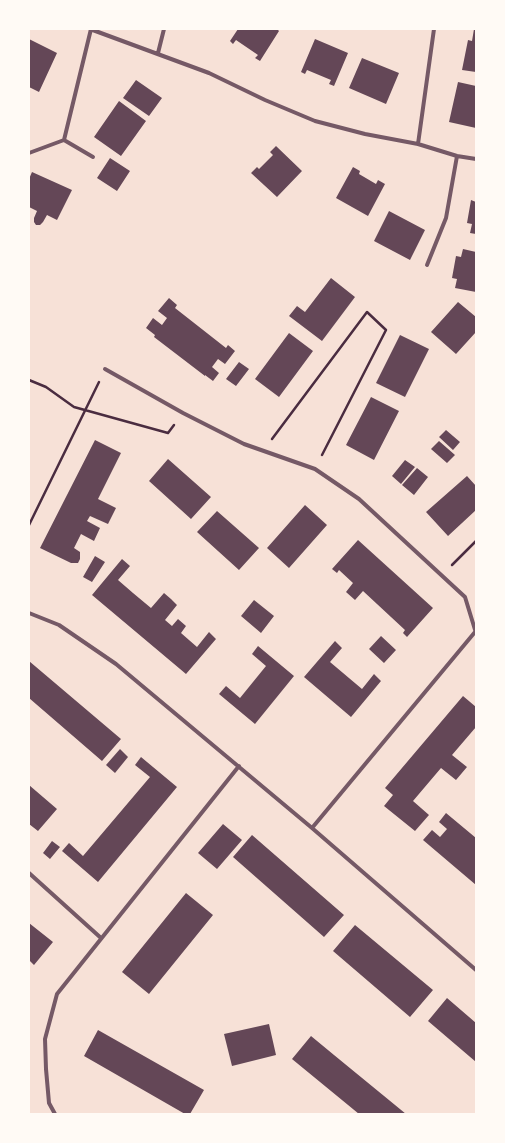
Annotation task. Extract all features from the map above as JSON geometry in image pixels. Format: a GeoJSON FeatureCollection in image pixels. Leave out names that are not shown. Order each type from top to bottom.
{"type":"FeatureCollection","features":[{"type":"Feature","properties":{"kind":"street"},"geometry":{"type":"LineString","coordinates":[[64,140],[91,29],[209,73],[265,100],[315,121],[365,134],[418,144],[457,156],[476,159]]}},
{"type":"Feature","properties":{"kind":"street"},"geometry":{"type":"LineString","coordinates":[[158,53],[164,29]]}},
{"type":"Feature","properties":{"kind":"street"},"geometry":{"type":"LineString","coordinates":[[418,144],[434,29]]}},
{"type":"Feature","properties":{"kind":"street"},"geometry":{"type":"LineString","coordinates":[[29,153],[64,140]]}},
{"type":"Feature","properties":{"kind":"street"},"geometry":{"type":"LineString","coordinates":[[64,140],[93,157]]}},
{"type":"Feature","properties":{"kind":"street"},"geometry":{"type":"LineString","coordinates":[[427,265],[446,218],[457,156]]}},
{"type":"Feature","properties":{"kind":"street"},"geometry":{"type":"LineString","coordinates":[[105,369],[183,413],[244,444],[315,469],[359,499],[465,597],[476,632],[312,828]]}},
{"type":"Feature","properties":{"kind":"street"},"geometry":{"type":"LineString","coordinates":[[29,613],[59,625],[116,664],[312,828],[476,970]]}},
{"type":"Feature","properties":{"kind":"street"},"geometry":{"type":"LineString","coordinates":[[55,1114],[49,1103],[45,1039],[57,994],[238,766]]}},
{"type":"Feature","properties":{"kind":"street"},"geometry":{"type":"LineString","coordinates":[[29,873],[102,938]]}},
{"type":"Feature","properties":{"kind":"path"},"geometry":{"type":"LineString","coordinates":[[263,450],[367,312],[386,330],[315,469]]}},
{"type":"Feature","properties":{"kind":"path"},"geometry":{"type":"LineString","coordinates":[[29,525],[105,369]]}},
{"type":"Feature","properties":{"kind":"path"},"geometry":{"type":"LineString","coordinates":[[29,380],[46,387],[74,407],[168,433],[183,413]]}},
{"type":"Feature","properties":{"kind":"path"},"geometry":{"type":"LineString","coordinates":[[442,575],[476,541]]}},
{"type":"Feature","properties":{"kind":"building"},"geometry":{"type":"Polygon","coordinates":[[[238,29],[277,29],[279,31],[260,61],[255,58],[258,55],[236,40],[233,44],[230,41],[238,29]]]}},
{"type":"Feature","properties":{"kind":"building"},"geometry":{"type":"Polygon","coordinates":[[[474,29],[476,29],[476,72],[462,70],[468,40],[472,41],[474,29]]]}},
{"type":"Feature","properties":{"kind":"building"},"geometry":{"type":"Polygon","coordinates":[[[29,39],[57,53],[39,92],[29,87],[29,39]]]}},
{"type":"Feature","properties":{"kind":"building"},"geometry":{"type":"Polygon","coordinates":[[[315,39],[348,53],[334,86],[329,84],[331,80],[307,70],[305,74],[301,72],[315,39]]]}},
{"type":"Feature","properties":{"kind":"building"},"geometry":{"type":"Polygon","coordinates":[[[362,58],[399,73],[386,104],[349,88],[362,58]]]}},
{"type":"Feature","properties":{"kind":"building"},"geometry":{"type":"Polygon","coordinates":[[[136,80],[162,98],[149,116],[123,98],[136,80]]]}},
{"type":"Feature","properties":{"kind":"building"},"geometry":{"type":"Polygon","coordinates":[[[458,82],[476,86],[476,128],[449,122],[458,82]]]}},
{"type":"Feature","properties":{"kind":"building"},"geometry":{"type":"Polygon","coordinates":[[[119,101],[146,121],[121,156],[94,137],[119,101]]]}},
{"type":"Feature","properties":{"kind":"building"},"geometry":{"type":"Polygon","coordinates":[[[276,146],[302,171],[277,197],[251,173],[257,167],[259,169],[273,155],[270,152],[276,146]]]}},
{"type":"Feature","properties":{"kind":"building"},"geometry":{"type":"Polygon","coordinates":[[[110,158],[130,171],[117,191],[97,178],[110,158]]]}},
{"type":"Feature","properties":{"kind":"building"},"geometry":{"type":"Polygon","coordinates":[[[353,167],[360,171],[359,174],[376,184],[378,180],[385,184],[368,216],[336,198],[353,167]]]}},
{"type":"Feature","properties":{"kind":"building"},"geometry":{"type":"Polygon","coordinates":[[[32,172],[72,190],[57,220],[47,215],[40,225],[36,225],[34,222],[37,211],[29,207],[29,179],[32,172]]]}},
{"type":"Feature","properties":{"kind":"building"},"geometry":{"type":"Polygon","coordinates":[[[471,200],[476,202],[476,234],[470,233],[472,224],[467,223],[471,200]]]}},
{"type":"Feature","properties":{"kind":"building"},"geometry":{"type":"Polygon","coordinates":[[[389,211],[425,230],[410,260],[374,241],[389,211]]]}},
{"type":"Feature","properties":{"kind":"building"},"geometry":{"type":"Polygon","coordinates":[[[463,249],[476,252],[476,292],[455,288],[457,279],[452,278],[456,256],[461,257],[463,249]]]}},
{"type":"Feature","properties":{"kind":"building"},"geometry":{"type":"Polygon","coordinates":[[[331,278],[355,297],[322,341],[289,316],[297,306],[305,312],[331,278]]]}},
{"type":"Feature","properties":{"kind":"building"},"geometry":{"type":"Polygon","coordinates":[[[169,298],[177,305],[175,308],[226,348],[228,345],[235,351],[225,364],[218,359],[212,367],[219,373],[213,381],[154,337],[155,335],[146,328],[153,318],[162,325],[167,318],[158,311],[169,298]]]}},
{"type":"Feature","properties":{"kind":"building"},"geometry":{"type":"Polygon","coordinates":[[[458,302],[476,317],[476,332],[456,354],[431,332],[458,302]]]}},
{"type":"Feature","properties":{"kind":"building"},"geometry":{"type":"Polygon","coordinates":[[[289,333],[313,351],[279,397],[255,379],[289,333]]]}},
{"type":"Feature","properties":{"kind":"building"},"geometry":{"type":"Polygon","coordinates":[[[400,335],[429,349],[405,397],[376,383],[400,335]]]}},
{"type":"Feature","properties":{"kind":"building"},"geometry":{"type":"Polygon","coordinates":[[[239,362],[249,369],[236,386],[226,379],[239,362]]]}},
{"type":"Feature","properties":{"kind":"building"},"geometry":{"type":"Polygon","coordinates":[[[371,397],[399,411],[374,460],[346,445],[371,397]]]}},
{"type":"Feature","properties":{"kind":"building"},"geometry":{"type":"Polygon","coordinates":[[[446,430],[460,442],[453,450],[439,437],[446,430]]]}},
{"type":"Feature","properties":{"kind":"building"},"geometry":{"type":"Polygon","coordinates":[[[95,440],[121,453],[98,499],[116,508],[108,524],[90,516],[87,521],[100,528],[94,541],[81,534],[74,548],[80,552],[80,559],[78,563],[71,563],[40,548],[95,440]]]}},
{"type":"Feature","properties":{"kind":"building"},"geometry":{"type":"Polygon","coordinates":[[[439,441],[455,455],[447,463],[431,449],[439,441]]]}},
{"type":"Feature","properties":{"kind":"building"},"geometry":{"type":"Polygon","coordinates":[[[168,459],[211,497],[191,519],[149,481],[168,459]]]}},
{"type":"Feature","properties":{"kind":"building"},"geometry":{"type":"Polygon","coordinates":[[[405,460],[415,467],[401,484],[392,476],[405,460]]]}},
{"type":"Feature","properties":{"kind":"building"},"geometry":{"type":"Polygon","coordinates":[[[417,468],[428,477],[414,495],[402,485],[417,468]]]}},
{"type":"Feature","properties":{"kind":"building"},"geometry":{"type":"Polygon","coordinates":[[[467,476],[476,486],[476,510],[448,536],[426,512],[467,476]]]}},
{"type":"Feature","properties":{"kind":"building"},"geometry":{"type":"Polygon","coordinates":[[[305,505],[327,525],[289,568],[267,548],[305,505]]]}},
{"type":"Feature","properties":{"kind":"building"},"geometry":{"type":"Polygon","coordinates":[[[217,511],[259,548],[239,570],[197,532],[217,511]]]}},
{"type":"Feature","properties":{"kind":"building"},"geometry":{"type":"Polygon","coordinates":[[[358,540],[433,608],[407,637],[403,633],[405,630],[363,591],[355,600],[346,592],[353,583],[339,570],[337,573],[332,569],[358,540]]]}},
{"type":"Feature","properties":{"kind":"building"},"geometry":{"type":"Polygon","coordinates":[[[95,556],[105,562],[92,582],[83,577],[95,556]]]}},
{"type":"Feature","properties":{"kind":"building"},"geometry":{"type":"Polygon","coordinates":[[[122,559],[130,566],[118,580],[133,593],[151,608],[164,593],[177,605],[165,620],[172,626],[178,619],[186,626],[181,633],[197,647],[209,632],[216,639],[186,674],[92,595],[122,559]]]}},
{"type":"Feature","properties":{"kind":"building"},"geometry":{"type":"Polygon","coordinates":[[[254,600],[274,616],[261,633],[241,616],[254,600]]]}},
{"type":"Feature","properties":{"kind":"building"},"geometry":{"type":"Polygon","coordinates":[[[381,636],[396,650],[384,663],[369,649],[381,636]]]}},
{"type":"Feature","properties":{"kind":"building"},"geometry":{"type":"Polygon","coordinates":[[[335,641],[342,648],[330,662],[362,689],[374,674],[381,681],[351,717],[304,677],[335,641]]]}},
{"type":"Feature","properties":{"kind":"building"},"geometry":{"type":"Polygon","coordinates":[[[258,646],[294,676],[255,724],[219,694],[226,686],[240,698],[266,666],[252,654],[258,646]]]}},
{"type":"Feature","properties":{"kind":"building"},"geometry":{"type":"Polygon","coordinates":[[[29,661],[121,739],[102,761],[29,698],[29,661]]]}},
{"type":"Feature","properties":{"kind":"building"},"geometry":{"type":"Polygon","coordinates":[[[463,696],[476,707],[476,727],[452,755],[467,767],[456,780],[441,768],[413,801],[429,815],[415,831],[384,806],[393,795],[385,788],[463,696]]]}},
{"type":"Feature","properties":{"kind":"building"},"geometry":{"type":"Polygon","coordinates":[[[120,749],[128,757],[115,773],[106,765],[120,749]]]}},
{"type":"Feature","properties":{"kind":"building"},"geometry":{"type":"Polygon","coordinates":[[[141,757],[177,787],[98,882],[62,851],[69,843],[83,856],[150,777],[135,765],[141,757]]]}},
{"type":"Feature","properties":{"kind":"building"},"geometry":{"type":"Polygon","coordinates":[[[29,785],[57,809],[38,831],[29,824],[29,785]]]}},
{"type":"Feature","properties":{"kind":"building"},"geometry":{"type":"Polygon","coordinates":[[[446,813],[476,838],[476,885],[423,840],[432,830],[440,837],[447,829],[439,822],[446,813]]]}},
{"type":"Feature","properties":{"kind":"building"},"geometry":{"type":"Polygon","coordinates":[[[223,824],[242,840],[217,869],[198,853],[223,824]]]}},
{"type":"Feature","properties":{"kind":"building"},"geometry":{"type":"Polygon","coordinates":[[[252,835],[344,915],[324,937],[233,857],[252,835]]]}},
{"type":"Feature","properties":{"kind":"building"},"geometry":{"type":"Polygon","coordinates":[[[52,841],[60,847],[50,859],[43,853],[52,841]]]}},
{"type":"Feature","properties":{"kind":"building"},"geometry":{"type":"Polygon","coordinates":[[[186,893],[213,915],[149,994],[122,972],[186,893]]]}},
{"type":"Feature","properties":{"kind":"building"},"geometry":{"type":"Polygon","coordinates":[[[29,923],[53,942],[34,965],[29,960],[29,923]]]}},
{"type":"Feature","properties":{"kind":"building"},"geometry":{"type":"Polygon","coordinates":[[[355,925],[433,990],[410,1017],[333,951],[355,925]]]}},
{"type":"Feature","properties":{"kind":"building"},"geometry":{"type":"Polygon","coordinates":[[[447,998],[476,1023],[476,1062],[428,1021],[447,998]]]}},
{"type":"Feature","properties":{"kind":"building"},"geometry":{"type":"Polygon","coordinates":[[[269,1024],[276,1055],[232,1066],[224,1034],[269,1024]]]}},
{"type":"Feature","properties":{"kind":"building"},"geometry":{"type":"Polygon","coordinates":[[[98,1030],[204,1090],[190,1114],[185,1114],[84,1056],[98,1030]]]}},
{"type":"Feature","properties":{"kind":"building"},"geometry":{"type":"Polygon","coordinates":[[[311,1036],[406,1114],[359,1114],[292,1059],[311,1036]]]}}]}
